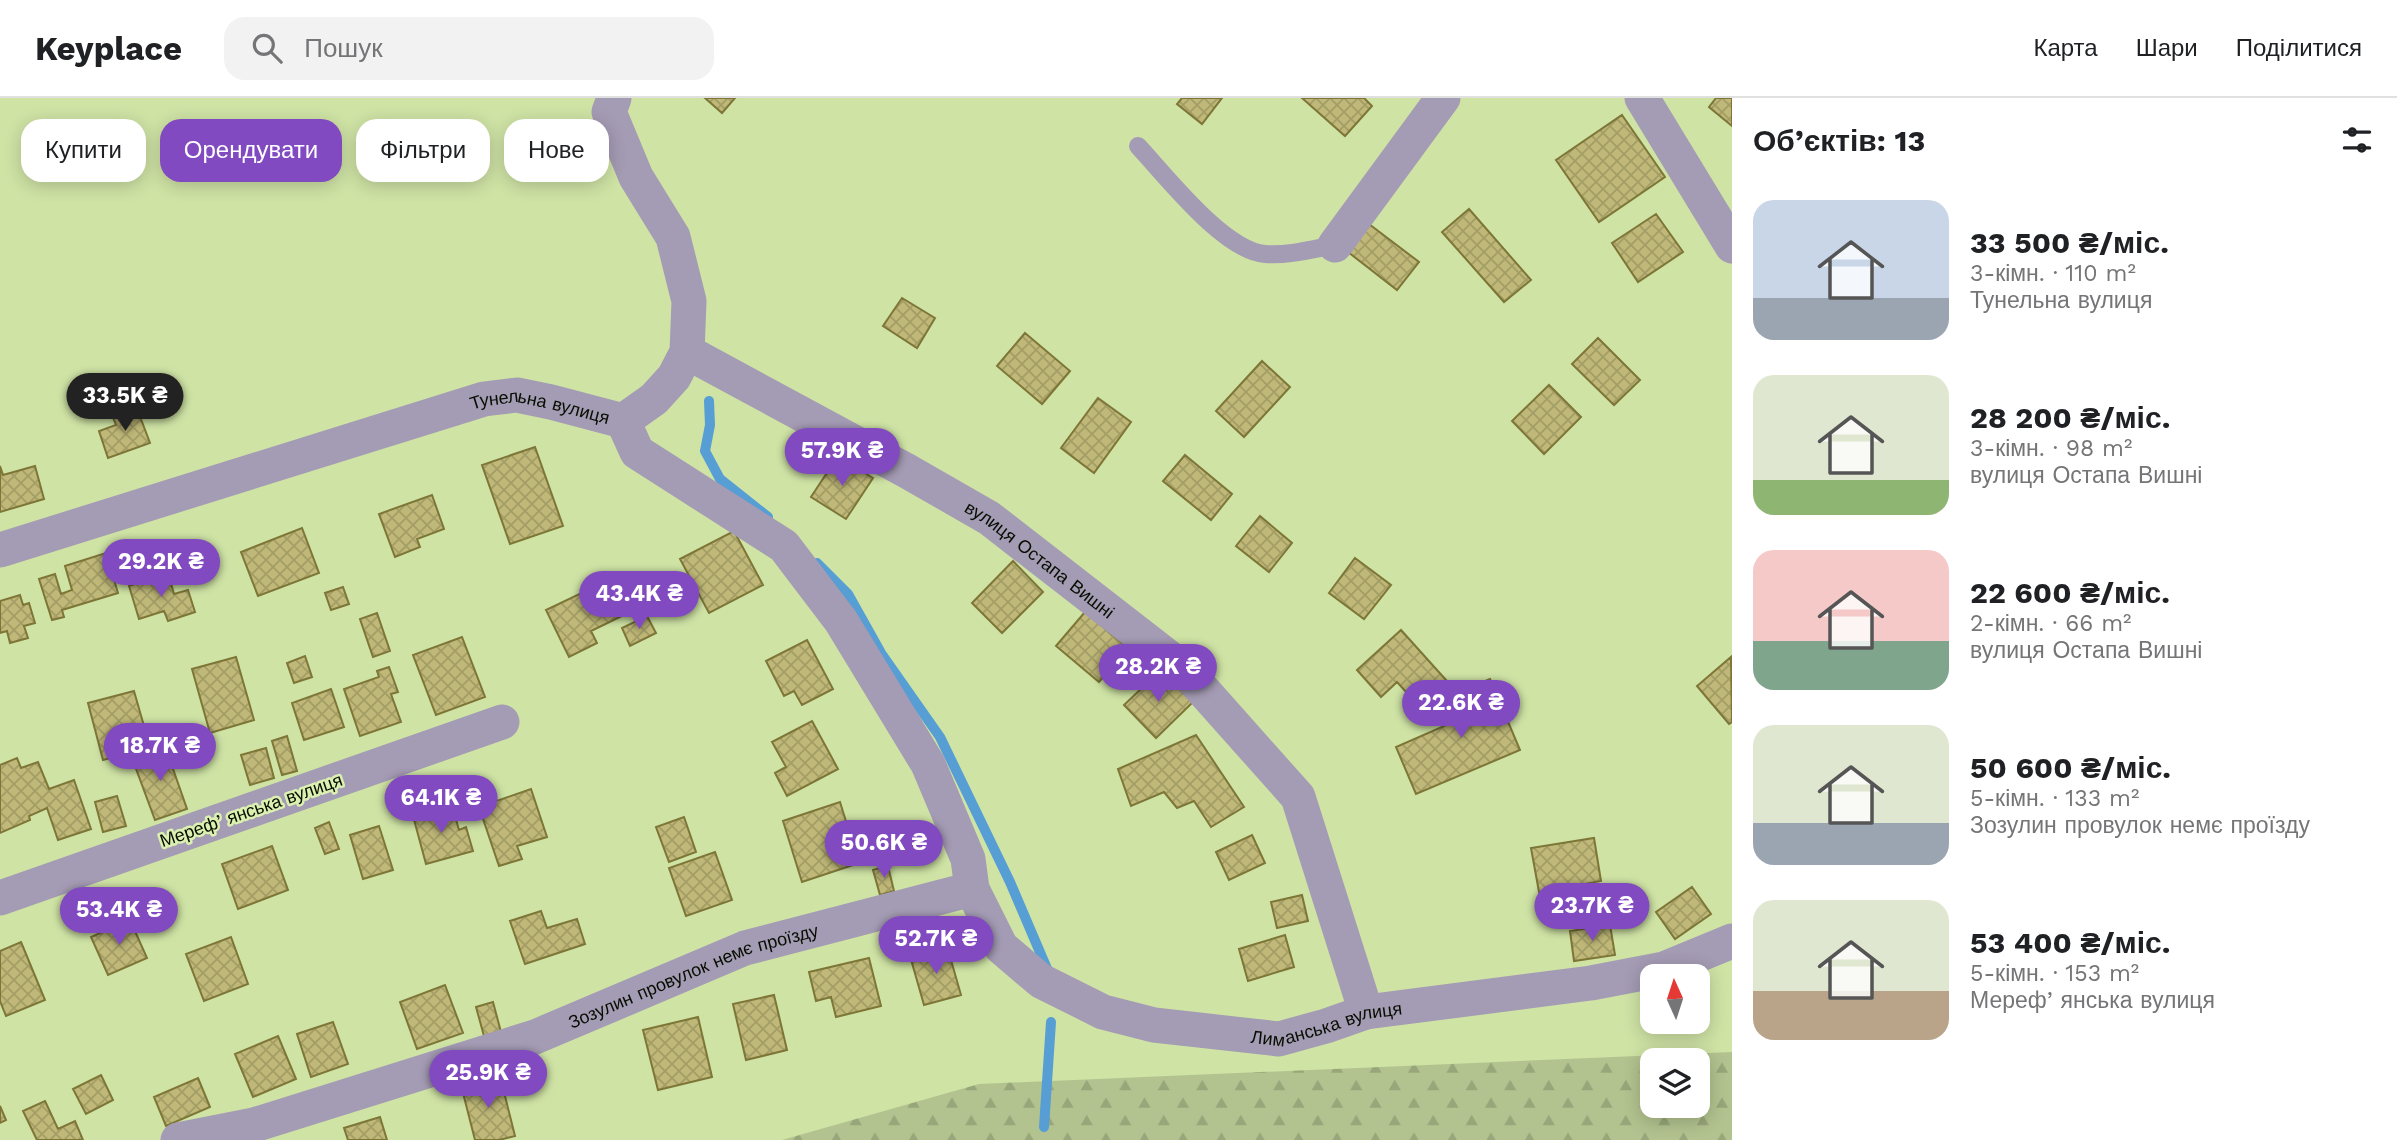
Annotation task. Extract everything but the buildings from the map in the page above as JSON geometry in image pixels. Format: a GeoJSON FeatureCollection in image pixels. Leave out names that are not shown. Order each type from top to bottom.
{"type":"FeatureCollection","features":[{"type":"Feature","properties":{"kind":"street"},"geometry":{"type":"LineString","coordinates":[[614,98],[609,112],[613,123],[636,177],[673,237],[689,301],[687,352],[674,377],[654,398],[623,421]]}},
{"type":"Feature","properties":{"kind":"street"},"geometry":{"type":"LineString","coordinates":[[1335,245],[1443,98]]}},
{"type":"Feature","properties":{"kind":"street"},"geometry":{"type":"LineString","coordinates":[[1642,98],[1732,246]]}},
{"type":"Feature","properties":{"kind":"street","name":"вулиця Остапа Вишні"},"geometry":{"type":"LineString","coordinates":[[687,352],[989,518],[1185,670],[1298,797],[1366,1012]]}},
{"type":"Feature","properties":{"kind":"street","name":"Тунельна вулиця"},"geometry":{"type":"LineString","coordinates":[[0,550],[484,399],[517,396],[623,421],[637,452],[784,546],[833,611],[928,764],[968,859],[972,889]]}},
{"type":"Feature","properties":{"kind":"street","name":"Мерефʼянська вулиця"},"geometry":{"type":"LineString","coordinates":[[0,898],[502,722]]}},
{"type":"Feature","properties":{"kind":"street","name":"Лиманська вулиця"},"geometry":{"type":"LineString","coordinates":[[972,889],[1000,947],[1041,981],[1103,1013],[1154,1025],[1279,1039],[1366,1012],[1591,983],[1664,969],[1732,941]]}},
{"type":"Feature","properties":{"kind":"street","name":"Зозулин провулок немє проїзду"},"geometry":{"type":"LineString","coordinates":[[178,1140],[254,1125],[535,1037],[745,948],[972,889]]}},
{"type":"Feature","properties":{"kind":"lane"},"geometry":{"type":"LineString","coordinates":[[1138,146],[1198,211],[1238,245],[1264,254],[1335,245]]}},
{"type":"Feature","properties":{"kind":"green space"},"geometry":{"type":"Polygon","coordinates":[[[1732,1052],[1732,1140],[782,1140],[979,1084],[1640,1056],[1640,1118],[1710,1118],[1710,1053],[1732,1052]]]}},
{"type":"Feature","properties":{"kind":"waterway"},"geometry":{"type":"LineString","coordinates":[[709,401],[710,425],[705,451],[720,479],[768,517]]}},
{"type":"Feature","properties":{"kind":"waterway"},"geometry":{"type":"LineString","coordinates":[[817,563],[848,594],[881,653],[940,737],[1010,882],[1048,971]]}},
{"type":"Feature","properties":{"kind":"waterway"},"geometry":{"type":"LineString","coordinates":[[1044,1127],[1051,1022]]}}]}
